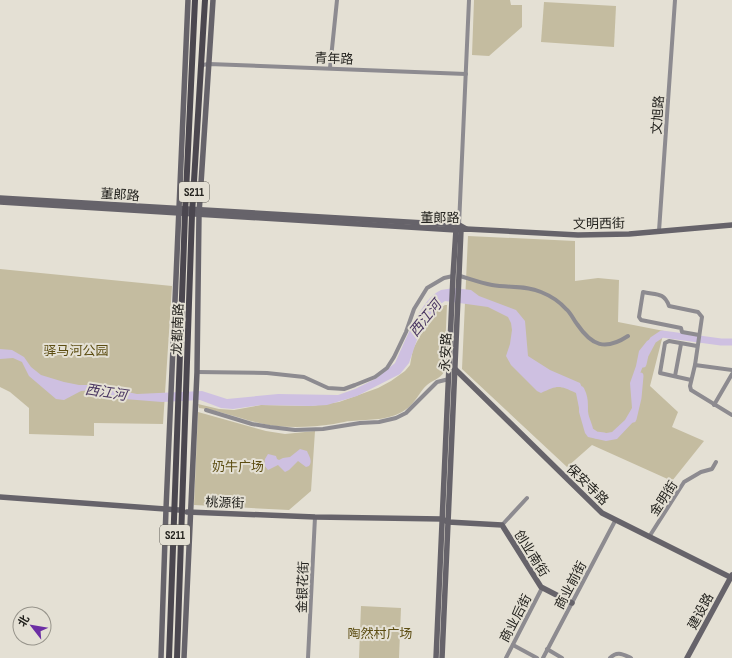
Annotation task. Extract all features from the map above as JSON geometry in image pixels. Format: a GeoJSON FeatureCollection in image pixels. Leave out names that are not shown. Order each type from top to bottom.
{"type":"FeatureCollection","features":[{"type":"Feature","properties":{"kind":"main road","name":"龙都南路"},"geometry":{"type":"LineString","coordinates":[[169,658],[179,412],[183,383],[186,212],[195,0]]}},
{"type":"Feature","properties":{"kind":"main road","name":"龙都南路"},"geometry":{"type":"LineString","coordinates":[[186,212],[202,65],[205,0]]}},
{"type":"Feature","properties":{"kind":"main road","name":"龙都南路"},"geometry":{"type":"LineString","coordinates":[[177,658],[186,412],[183,383]]}},
{"type":"Feature","properties":{"kind":"street"},"geometry":{"type":"LineString","coordinates":[[161,658],[172,380],[186,212],[188,0]]}},
{"type":"Feature","properties":{"kind":"street"},"geometry":{"type":"LineString","coordinates":[[184,658],[197,372],[199,212],[213,0]]}},
{"type":"Feature","properties":{"kind":"street"},"geometry":{"type":"LineString","coordinates":[[330,68],[337,0]]}},
{"type":"Feature","properties":{"kind":"street"},"geometry":{"type":"LineString","coordinates":[[461,229],[469,0]]}},
{"type":"Feature","properties":{"kind":"street","name":"文旭路"},"geometry":{"type":"LineString","coordinates":[[658,231],[675,0]]}},
{"type":"Feature","properties":{"kind":"street","name":"青年路"},"geometry":{"type":"LineString","coordinates":[[202,65],[330,68],[466,74]]}},
{"type":"Feature","properties":{"kind":"street","name":"董郞路"},"geometry":{"type":"LineString","coordinates":[[0,198],[186,212]]}},
{"type":"Feature","properties":{"kind":"street","name":"董郞路"},"geometry":{"type":"LineString","coordinates":[[0,202],[199,212],[461,229]]}},
{"type":"Feature","properties":{"kind":"street","name":"文明西街"},"geometry":{"type":"LineString","coordinates":[[461,229],[565,235],[628,234],[732,225]]}},
{"type":"Feature","properties":{"kind":"street","name":"永安路"},"geometry":{"type":"LineString","coordinates":[[442,658],[455,369],[456,285],[461,229]]}},
{"type":"Feature","properties":{"kind":"street"},"geometry":{"type":"LineString","coordinates":[[197,372],[267,373],[304,377],[328,388],[344,389],[355,385],[375,377],[387,368],[400,344],[414,309],[427,288],[444,278],[457,276],[492,285],[524,287],[540,291],[557,300],[568,310],[586,336],[594,342],[606,346],[618,343],[628,336]]}},
{"type":"Feature","properties":{"kind":"street"},"geometry":{"type":"LineString","coordinates":[[699,336],[682,332],[681,328],[640,320],[643,292],[662,296],[666,298],[669,306],[698,312],[702,317],[695,365],[690,386],[691,390],[731,413]]}},
{"type":"Feature","properties":{"kind":"street"},"geometry":{"type":"LineString","coordinates":[[436,658],[449,379],[455,310]]}},
{"type":"Feature","properties":{"kind":"street"},"geometry":{"type":"LineString","coordinates":[[692,380],[660,373],[665,343],[668,341],[681,344],[698,344]]}},
{"type":"Feature","properties":{"kind":"street"},"geometry":{"type":"LineString","coordinates":[[675,376],[681,344]]}},
{"type":"Feature","properties":{"kind":"street"},"geometry":{"type":"LineString","coordinates":[[695,365],[732,370]]}},
{"type":"Feature","properties":{"kind":"street","name":"保安寺路"},"geometry":{"type":"LineString","coordinates":[[455,369],[602,514],[732,577]]}},
{"type":"Feature","properties":{"kind":"street"},"geometry":{"type":"LineString","coordinates":[[714,404],[732,374]]}},
{"type":"Feature","properties":{"kind":"street"},"geometry":{"type":"LineString","coordinates":[[206,410],[252,424],[295,430],[323,429],[360,423],[380,422],[396,418],[406,413],[438,382],[449,379]]}},
{"type":"Feature","properties":{"kind":"street","name":"金明街"},"geometry":{"type":"LineString","coordinates":[[649,538],[684,482],[701,472],[712,469],[716,462]]}},
{"type":"Feature","properties":{"kind":"street","name":"桃源街"},"geometry":{"type":"LineString","coordinates":[[0,497],[166,509],[183,512],[442,519],[448,522]]}},
{"type":"Feature","properties":{"kind":"street"},"geometry":{"type":"LineString","coordinates":[[502,525],[527,498]]}},
{"type":"Feature","properties":{"kind":"street","name":"金银花街"},"geometry":{"type":"LineString","coordinates":[[308,658],[315,516]]}},
{"type":"Feature","properties":{"kind":"street","name":"商业前街"},"geometry":{"type":"LineString","coordinates":[[543,658],[615,521]]}},
{"type":"Feature","properties":{"kind":"street","name":"创业南街"},"geometry":{"type":"LineString","coordinates":[[448,522],[502,525],[542,588],[572,603]]}},
{"type":"Feature","properties":{"kind":"street","name":"建设路"},"geometry":{"type":"LineString","coordinates":[[687,658],[732,577]]}},
{"type":"Feature","properties":{"kind":"street","name":"商业后街"},"geometry":{"type":"LineString","coordinates":[[506,658],[542,588]]}},
{"type":"Feature","properties":{"kind":"street"},"geometry":{"type":"LineString","coordinates":[[512,645],[537,658]]}},
{"type":"Feature","properties":{"kind":"street"},"geometry":{"type":"LineString","coordinates":[[547,649],[562,658]]}},
{"type":"Feature","properties":{"kind":"street"},"geometry":{"type":"LineString","coordinates":[[610,658],[615,654],[620,653],[630,658]]}},
{"type":"Feature","properties":{"kind":"green space"},"geometry":{"type":"Polygon","coordinates":[[[474,0],[510,0],[511,5],[522,5],[522,27],[489,56],[472,55],[474,0]]]}},
{"type":"Feature","properties":{"kind":"green space"},"geometry":{"type":"Polygon","coordinates":[[[544,2],[616,6],[614,47],[541,42],[544,2]]]}},
{"type":"Feature","properties":{"kind":"green space"},"geometry":{"type":"Polygon","coordinates":[[[468,236],[575,241],[575,281],[598,278],[619,280],[618,322],[664,331],[650,386],[678,412],[672,427],[704,441],[672,481],[592,445],[567,467],[462,369],[468,236]]]}},
{"type":"Feature","properties":{"kind":"green space","name":"驿马河公园"},"geometry":{"type":"Polygon","coordinates":[[[0,269],[172,286],[163,424],[94,423],[94,436],[29,434],[29,408],[10,392],[0,387],[0,269]]]}},
{"type":"Feature","properties":{"kind":"green space"},"geometry":{"type":"Polygon","coordinates":[[[447,305],[444,372],[427,385],[414,401],[399,414],[379,419],[348,421],[319,426],[290,427],[266,424],[199,408],[198,404],[219,409],[234,410],[261,405],[311,406],[339,402],[378,388],[405,371],[410,365],[413,349],[432,313],[447,305]]]}},
{"type":"Feature","properties":{"kind":"green space","name":"奶牛广场"},"geometry":{"type":"Polygon","coordinates":[[[198,412],[266,431],[285,434],[315,431],[311,491],[289,510],[194,505],[198,412]]]}},
{"type":"Feature","properties":{"kind":"green space","name":"陶然村广场"},"geometry":{"type":"Polygon","coordinates":[[[361,606],[401,608],[399,658],[359,658],[361,606]]]}},
{"type":"Feature","properties":{"kind":"water"},"geometry":{"type":"Polygon","coordinates":[[[454,288],[471,290],[479,296],[516,310],[525,321],[528,356],[550,370],[580,383],[585,394],[584,411],[593,434],[612,432],[625,420],[632,408],[630,383],[639,351],[647,341],[654,337],[644,352],[645,361],[639,376],[634,421],[617,439],[606,441],[588,437],[585,433],[579,412],[576,393],[566,388],[555,387],[541,393],[537,391],[511,365],[506,356],[512,330],[508,317],[488,307],[445,301],[435,308],[419,334],[409,363],[400,374],[357,396],[327,405],[261,405],[233,409],[221,408],[200,400],[162,402],[112,398],[93,390],[81,391],[64,400],[56,399],[29,376],[22,362],[13,358],[0,359],[0,349],[12,350],[24,357],[31,367],[41,375],[79,385],[93,385],[137,394],[202,391],[227,399],[278,394],[338,395],[355,389],[377,378],[395,363],[414,322],[427,302],[441,290],[454,288]]]}},
{"type":"Feature","properties":{"kind":"water"},"geometry":{"type":"Polygon","coordinates":[[[300,449],[307,451],[311,460],[309,466],[306,467],[298,461],[285,472],[278,465],[268,470],[264,465],[268,454],[276,456],[279,460],[290,457],[300,449]]]}},
{"type":"Feature","properties":{"kind":"waterway","name":"西江河"},"geometry":{"type":"LineString","coordinates":[[643,364],[645,355],[653,340],[662,334],[721,342],[732,342]]}},
{"type":"Feature","properties":{"kind":"waterway","name":"西江河"},"geometry":{"type":"LineString","coordinates":[[633,419],[638,398],[640,376]]}},
{"type":"Feature","properties":{"kind":"waterway","name":"西江河"},"geometry":{"type":"LineString","coordinates":[[581,390],[584,401],[584,412],[590,431],[596,435],[604,436]]}}]}
